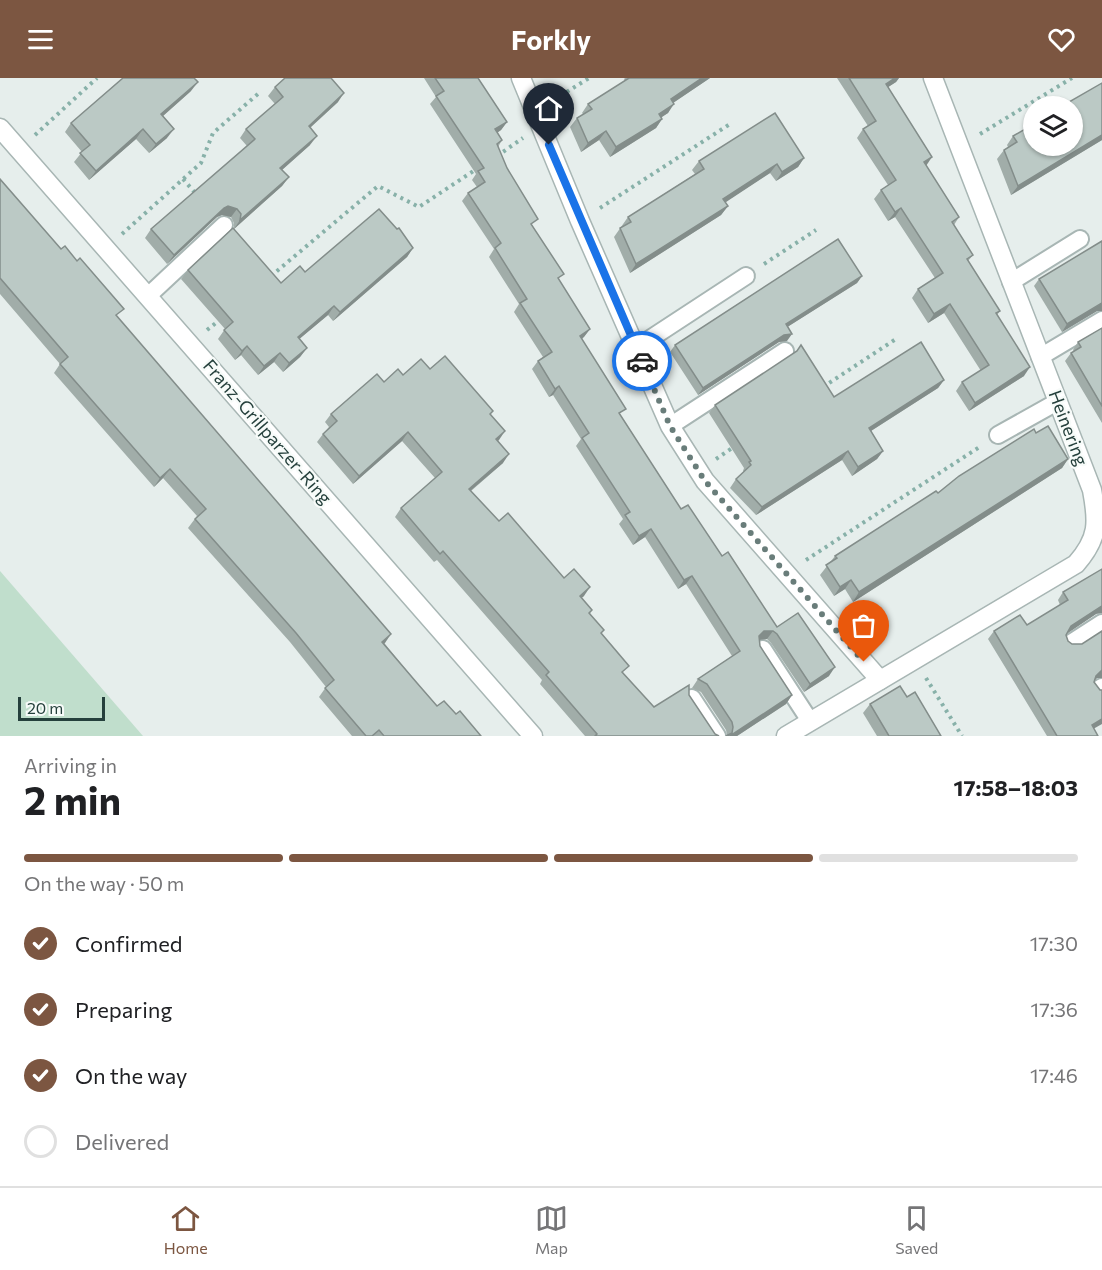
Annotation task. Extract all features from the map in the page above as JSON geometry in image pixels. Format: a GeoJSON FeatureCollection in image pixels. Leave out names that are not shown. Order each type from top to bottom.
{"type":"FeatureCollection","features":[{"type":"Feature","properties":{"kind":"street"},"geometry":{"type":"LineString","coordinates":[[521,78],[580,221],[670,426],[705,481],[880,680]]}},
{"type":"Feature","properties":{"kind":"street","name":"Heinering"},"geometry":{"type":"LineString","coordinates":[[786,736],[1076,564],[1086,553],[1094,537],[1098,517],[1092,490],[933,78]]}},
{"type":"Feature","properties":{"kind":"street","name":"Franz-Grillparzer-Ring"},"geometry":{"type":"LineString","coordinates":[[0,128],[533,736]]}},
{"type":"Feature","properties":{"kind":"lane"},"geometry":{"type":"LineString","coordinates":[[148,296],[224,225]]}},
{"type":"Feature","properties":{"kind":"lane"},"geometry":{"type":"LineString","coordinates":[[1011,282],[1080,239]]}},
{"type":"Feature","properties":{"kind":"lane"},"geometry":{"type":"LineString","coordinates":[[636,348],[746,276]]}},
{"type":"Feature","properties":{"kind":"lane"},"geometry":{"type":"LineString","coordinates":[[1040,357],[1102,320]]}},
{"type":"Feature","properties":{"kind":"lane"},"geometry":{"type":"LineString","coordinates":[[670,426],[785,351]]}},
{"type":"Feature","properties":{"kind":"lane"},"geometry":{"type":"LineString","coordinates":[[998,435],[1057,402]]}},
{"type":"Feature","properties":{"kind":"lane"},"geometry":{"type":"LineString","coordinates":[[1071,643],[1102,623]]}},
{"type":"Feature","properties":{"kind":"lane"},"geometry":{"type":"LineString","coordinates":[[764,649],[810,721]]}},
{"type":"Feature","properties":{"kind":"lane"},"geometry":{"type":"LineString","coordinates":[[692,698],[717,736]]}},
{"type":"Feature","properties":{"kind":"path"},"geometry":{"type":"LineString","coordinates":[[19,150],[97,78]]}},
{"type":"Feature","properties":{"kind":"path"},"geometry":{"type":"LineString","coordinates":[[494,158],[589,78]]}},
{"type":"Feature","properties":{"kind":"path"},"geometry":{"type":"LineString","coordinates":[[959,147],[1072,78]]}},
{"type":"Feature","properties":{"kind":"path"},"geometry":{"type":"LineString","coordinates":[[106,249],[201,163],[213,133],[259,93]]}},
{"type":"Feature","properties":{"kind":"path"},"geometry":{"type":"LineString","coordinates":[[580,221],[730,124]]}},
{"type":"Feature","properties":{"kind":"path"},"geometry":{"type":"LineString","coordinates":[[262,284],[378,186],[419,207],[485,164]]}},
{"type":"Feature","properties":{"kind":"path"},"geometry":{"type":"LineString","coordinates":[[746,276],[816,230]]}},
{"type":"Feature","properties":{"kind":"path"},"geometry":{"type":"LineString","coordinates":[[190,345],[226,314]]}},
{"type":"Feature","properties":{"kind":"path"},"geometry":{"type":"LineString","coordinates":[[817,392],[896,339]]}},
{"type":"Feature","properties":{"kind":"path"},"geometry":{"type":"LineString","coordinates":[[785,573],[998,435]]}},
{"type":"Feature","properties":{"kind":"path"},"geometry":{"type":"LineString","coordinates":[[698,471],[738,444]]}},
{"type":"Feature","properties":{"kind":"path"},"geometry":{"type":"LineString","coordinates":[[915,659],[962,736]]}},
{"type":"Feature","properties":{"kind":"green space"},"geometry":{"type":"Polygon","coordinates":[[[0,571],[143,736],[0,736],[0,571]]]}},
{"type":"Feature","properties":{"kind":"building"},"geometry":{"type":"Polygon","coordinates":[[[123,78],[194,78],[198,82],[161,114],[174,129],[156,144],[143,129],[96,171],[80,153],[90,145],[71,123],[123,78]]]}},
{"type":"Feature","properties":{"kind":"building"},"geometry":{"type":"Polygon","coordinates":[[[285,78],[331,78],[344,93],[309,126],[317,136],[280,168],[289,177],[240,220],[241,214],[237,209],[228,206],[224,208],[174,255],[151,229],[255,139],[246,129],[283,97],[275,87],[285,78]]]}},
{"type":"Feature","properties":{"kind":"building"},"geometry":{"type":"Polygon","coordinates":[[[435,78],[478,78],[507,122],[495,129],[502,140],[497,144],[507,168],[538,219],[531,224],[564,274],[558,278],[590,329],[580,336],[626,409],[619,413],[681,509],[688,505],[722,556],[728,552],[777,627],[798,613],[835,667],[810,684],[777,634],[773,631],[764,631],[759,636],[760,646],[792,695],[730,736],[726,736],[732,733],[732,722],[707,684],[698,679],[740,651],[692,576],[684,580],[651,529],[639,536],[625,515],[630,512],[582,438],[589,433],[559,386],[555,389],[538,361],[552,352],[520,303],[527,299],[495,248],[501,243],[468,193],[485,182],[478,171],[484,168],[436,96],[444,91],[435,78]]]}},
{"type":"Feature","properties":{"kind":"building"},"geometry":{"type":"Polygon","coordinates":[[[629,78],[702,78],[671,99],[674,104],[659,114],[662,119],[616,147],[606,131],[588,143],[577,118],[592,109],[588,104],[629,78]]]}},
{"type":"Feature","properties":{"kind":"building"},"geometry":{"type":"Polygon","coordinates":[[[849,78],[895,78],[886,84],[932,157],[924,162],[959,217],[952,222],[973,255],[967,259],[1000,311],[996,313],[1030,367],[975,403],[962,382],[989,365],[950,304],[934,314],[918,289],[943,273],[901,208],[895,212],[881,190],[896,180],[863,129],[876,121],[849,78]]]}},
{"type":"Feature","properties":{"kind":"building"},"geometry":{"type":"Polygon","coordinates":[[[1102,83],[1102,135],[1083,147],[1083,96],[1079,96],[1102,83]]]}},
{"type":"Feature","properties":{"kind":"building"},"geometry":{"type":"Polygon","coordinates":[[[775,113],[804,158],[782,172],[777,164],[723,199],[728,206],[636,264],[620,228],[631,222],[628,217],[704,169],[699,161],[775,113]]]}},
{"type":"Feature","properties":{"kind":"building"},"geometry":{"type":"Polygon","coordinates":[[[1023,130],[1023,156],[1067,156],[1018,186],[1004,150],[1017,142],[1013,136],[1023,130]]]}},
{"type":"Feature","properties":{"kind":"building"},"geometry":{"type":"Polygon","coordinates":[[[0,179],[61,249],[65,246],[77,261],[80,258],[124,309],[116,315],[391,634],[382,642],[417,683],[437,706],[444,701],[456,714],[460,711],[481,736],[384,736],[379,730],[372,736],[366,736],[325,688],[334,680],[296,633],[195,519],[206,509],[170,469],[160,478],[60,364],[68,357],[0,278],[0,179]]]}},
{"type":"Feature","properties":{"kind":"building"},"geometry":{"type":"Polygon","coordinates":[[[379,209],[397,229],[399,228],[413,248],[340,312],[334,306],[298,337],[307,348],[289,363],[280,353],[264,366],[247,346],[242,351],[224,330],[233,322],[188,270],[233,228],[281,283],[300,266],[305,272],[379,209]]]}},
{"type":"Feature","properties":{"kind":"building"},"geometry":{"type":"Polygon","coordinates":[[[838,239],[862,276],[786,324],[792,334],[784,335],[703,388],[675,345],[838,239]]]}},
{"type":"Feature","properties":{"kind":"building"},"geometry":{"type":"Polygon","coordinates":[[[1102,241],[1102,303],[1067,324],[1039,279],[1102,241]]]}},
{"type":"Feature","properties":{"kind":"building"},"geometry":{"type":"Polygon","coordinates":[[[1102,328],[1102,406],[1071,353],[1081,347],[1078,342],[1102,328]]]}},
{"type":"Feature","properties":{"kind":"building"},"geometry":{"type":"Polygon","coordinates":[[[921,342],[944,380],[869,428],[883,451],[858,467],[848,451],[762,507],[736,479],[751,465],[749,462],[751,461],[715,405],[797,351],[801,345],[834,397],[921,342]]]}},
{"type":"Feature","properties":{"kind":"building"},"geometry":{"type":"Polygon","coordinates":[[[445,356],[493,411],[490,414],[505,431],[496,439],[509,454],[469,489],[499,521],[508,513],[564,578],[574,569],[590,587],[580,596],[592,610],[589,613],[604,630],[601,633],[629,666],[622,672],[654,707],[689,685],[689,695],[715,734],[719,736],[595,736],[597,734],[546,675],[549,672],[443,551],[440,554],[401,508],[442,472],[408,432],[359,476],[323,434],[337,421],[331,414],[377,374],[384,382],[398,369],[403,375],[421,359],[430,369],[445,356]]]}},
{"type":"Feature","properties":{"kind":"building"},"geometry":{"type":"Polygon","coordinates":[[[1048,426],[1068,459],[859,592],[851,580],[840,587],[826,565],[837,558],[835,556],[936,491],[938,493],[959,476],[1034,429],[1036,433],[1048,426]]]}},
{"type":"Feature","properties":{"kind":"building"},"geometry":{"type":"Polygon","coordinates":[[[1102,569],[1102,606],[1071,626],[1066,635],[1072,644],[1082,644],[1102,631],[1102,670],[1094,682],[1102,690],[1102,719],[1092,725],[1098,736],[1057,736],[994,631],[1020,615],[1027,625],[1068,600],[1063,592],[1102,569]]]}},
{"type":"Feature","properties":{"kind":"building"},"geometry":{"type":"Polygon","coordinates":[[[900,686],[907,697],[915,692],[941,736],[889,736],[870,704],[900,686]]]}},
{"type":"Feature","properties":{"kind":"way so far"},"geometry":{"type":"LineString","coordinates":[[642,361],[670,426],[705,481],[864,662]]}},
{"type":"Feature","properties":{"kind":"route"},"geometry":{"type":"LineString","coordinates":[[549,145],[642,361]]}}]}
